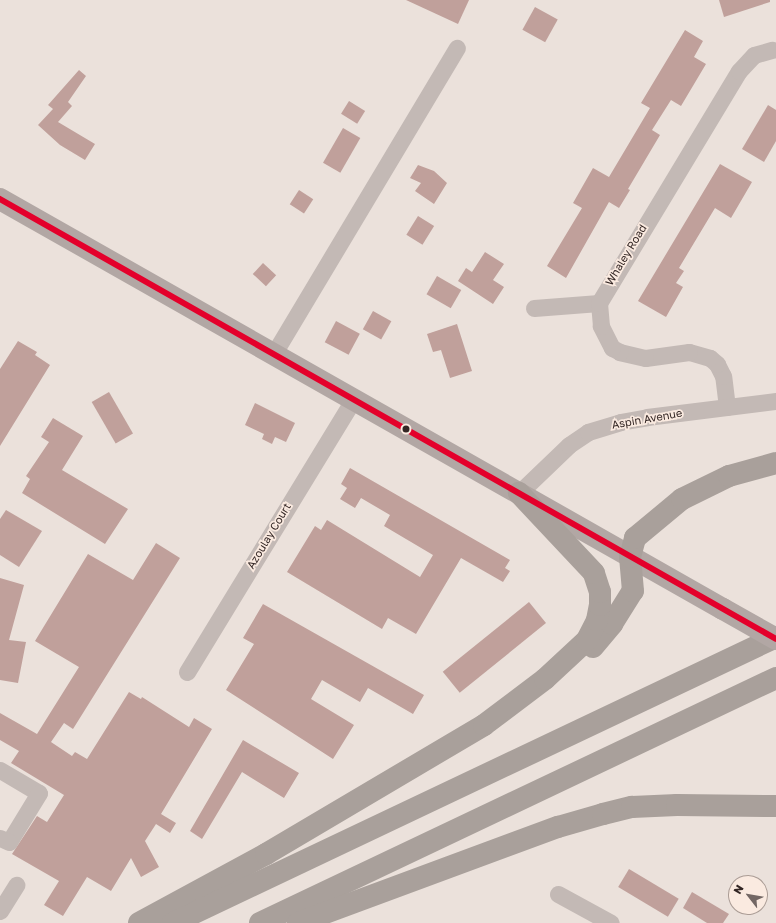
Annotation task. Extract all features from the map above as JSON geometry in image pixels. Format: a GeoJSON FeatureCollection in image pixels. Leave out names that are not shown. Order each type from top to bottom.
{"type":"FeatureCollection","features":[{"type":"Feature","properties":{"kind":"highway"},"geometry":{"type":"LineString","coordinates":[[139,923],[266,854],[484,725],[516,709],[552,684],[598,640],[633,591],[630,557],[635,538],[682,499],[729,476],[776,463]]}},
{"type":"Feature","properties":{"kind":"highway"},"geometry":{"type":"LineString","coordinates":[[484,725],[571,656],[592,632],[600,605],[600,592],[594,573],[519,493]]}},
{"type":"Feature","properties":{"kind":"highway"},"geometry":{"type":"LineString","coordinates":[[173,923],[776,638]]}},
{"type":"Feature","properties":{"kind":"highway"},"geometry":{"type":"LineString","coordinates":[[260,923],[776,678]]}},
{"type":"Feature","properties":{"kind":"highway"},"geometry":{"type":"LineString","coordinates":[[298,923],[558,827],[603,814],[632,808],[677,805],[776,806]]}},
{"type":"Feature","properties":{"kind":"main road"},"geometry":{"type":"LineString","coordinates":[[0,198],[273,355],[776,638]]}},
{"type":"Feature","properties":{"kind":"street"},"geometry":{"type":"LineString","coordinates":[[273,355],[457,48]]}},
{"type":"Feature","properties":{"kind":"street","name":"Whaley Road"},"geometry":{"type":"LineString","coordinates":[[599,303],[739,71],[754,54],[772,50]]}},
{"type":"Feature","properties":{"kind":"street"},"geometry":{"type":"LineString","coordinates":[[534,308],[599,303],[601,326],[612,348],[620,352],[645,358],[689,352],[710,358],[717,364],[723,376],[727,407]]}},
{"type":"Feature","properties":{"kind":"street","name":"Azoulay Court"},"geometry":{"type":"LineString","coordinates":[[187,672],[354,400]]}},
{"type":"Feature","properties":{"kind":"street","name":"Aspin Avenue"},"geometry":{"type":"LineString","coordinates":[[519,493],[569,445],[588,432],[620,422],[776,401]]}},
{"type":"Feature","properties":{"kind":"street"},"geometry":{"type":"LineString","coordinates":[[0,770],[39,793],[9,842],[0,838]]}},
{"type":"Feature","properties":{"kind":"street"},"geometry":{"type":"LineString","coordinates":[[0,911],[16,885]]}},
{"type":"Feature","properties":{"kind":"street"},"geometry":{"type":"LineString","coordinates":[[558,894],[611,923]]}},
{"type":"Feature","properties":{"kind":"building"},"geometry":{"type":"Polygon","coordinates":[[[406,0],[469,0],[458,24],[406,0]]]}},
{"type":"Feature","properties":{"kind":"building"},"geometry":{"type":"Polygon","coordinates":[[[719,0],[770,0],[770,2],[724,17],[719,0]]]}},
{"type":"Feature","properties":{"kind":"building"},"geometry":{"type":"Polygon","coordinates":[[[535,7],[558,20],[545,42],[522,30],[535,7]]]}},
{"type":"Feature","properties":{"kind":"building"},"geometry":{"type":"Polygon","coordinates":[[[685,30],[703,41],[694,57],[706,64],[681,106],[671,100],[652,130],[660,135],[628,189],[630,190],[619,208],[609,202],[566,278],[547,266],[582,208],[573,203],[593,168],[609,177],[650,108],[641,103],[685,30]]]}},
{"type":"Feature","properties":{"kind":"building"},"geometry":{"type":"Polygon","coordinates":[[[79,70],[86,76],[68,102],[72,106],[58,122],[95,144],[85,160],[60,145],[38,125],[53,109],[48,105],[79,70]]]}},
{"type":"Feature","properties":{"kind":"building"},"geometry":{"type":"Polygon","coordinates":[[[349,101],[365,111],[357,124],[341,114],[349,101]]]}},
{"type":"Feature","properties":{"kind":"building"},"geometry":{"type":"Polygon","coordinates":[[[768,105],[776,110],[776,141],[764,162],[742,149],[768,105]]]}},
{"type":"Feature","properties":{"kind":"building"},"geometry":{"type":"Polygon","coordinates":[[[343,128],[360,138],[340,173],[323,163],[343,128]]]}},
{"type":"Feature","properties":{"kind":"building"},"geometry":{"type":"Polygon","coordinates":[[[720,164],[752,182],[731,218],[715,208],[679,268],[684,271],[676,283],[683,287],[666,317],[638,301],[720,164]]]}},
{"type":"Feature","properties":{"kind":"building"},"geometry":{"type":"Polygon","coordinates":[[[418,165],[434,171],[447,183],[434,204],[415,191],[421,183],[410,178],[418,165]]]}},
{"type":"Feature","properties":{"kind":"building"},"geometry":{"type":"Polygon","coordinates":[[[299,190],[313,199],[304,214],[290,204],[299,190]]]}},
{"type":"Feature","properties":{"kind":"building"},"geometry":{"type":"Polygon","coordinates":[[[418,216],[434,226],[422,245],[406,235],[418,216]]]}},
{"type":"Feature","properties":{"kind":"building"},"geometry":{"type":"Polygon","coordinates":[[[485,252],[504,264],[493,280],[504,287],[493,304],[458,281],[466,268],[472,272],[485,252]]]}},
{"type":"Feature","properties":{"kind":"building"},"geometry":{"type":"Polygon","coordinates":[[[263,263],[276,275],[266,286],[253,274],[263,263]]]}},
{"type":"Feature","properties":{"kind":"building"},"geometry":{"type":"Polygon","coordinates":[[[437,276],[461,290],[451,308],[426,294],[437,276]]]}},
{"type":"Feature","properties":{"kind":"building"},"geometry":{"type":"Polygon","coordinates":[[[373,311],[391,321],[381,340],[363,329],[373,311]]]}},
{"type":"Feature","properties":{"kind":"building"},"geometry":{"type":"Polygon","coordinates":[[[336,321],[360,334],[349,355],[325,342],[336,321]]]}},
{"type":"Feature","properties":{"kind":"building"},"geometry":{"type":"Polygon","coordinates":[[[457,324],[472,371],[450,378],[441,350],[433,352],[427,334],[457,324]]]}},
{"type":"Feature","properties":{"kind":"building"},"geometry":{"type":"Polygon","coordinates":[[[18,341],[37,352],[35,355],[50,365],[0,446],[0,369],[18,341]]]}},
{"type":"Feature","properties":{"kind":"building"},"geometry":{"type":"Polygon","coordinates":[[[109,392],[133,434],[116,444],[92,402],[109,392]]]}},
{"type":"Feature","properties":{"kind":"building"},"geometry":{"type":"Polygon","coordinates":[[[255,403],[295,423],[286,442],[275,437],[272,444],[262,439],[264,434],[245,425],[255,403]]]}},
{"type":"Feature","properties":{"kind":"building"},"geometry":{"type":"Polygon","coordinates":[[[53,418],[83,436],[62,470],[128,509],[105,544],[22,493],[30,479],[26,476],[49,442],[41,437],[53,418]]]}},
{"type":"Feature","properties":{"kind":"building"},"geometry":{"type":"Polygon","coordinates":[[[350,468],[510,560],[505,568],[510,571],[503,582],[461,558],[416,634],[388,618],[382,629],[287,572],[315,526],[321,530],[327,520],[420,577],[433,555],[384,526],[390,515],[361,498],[355,508],[340,499],[347,488],[341,484],[350,468]]]}},
{"type":"Feature","properties":{"kind":"building"},"geometry":{"type":"Polygon","coordinates":[[[6,510],[42,531],[19,567],[0,555],[0,519],[6,510]]]}},
{"type":"Feature","properties":{"kind":"building"},"geometry":{"type":"Polygon","coordinates":[[[156,543],[180,558],[73,729],[64,723],[51,742],[72,756],[75,752],[87,759],[129,692],[141,699],[142,697],[189,727],[194,718],[212,729],[161,814],[176,823],[170,833],[156,824],[145,841],[159,867],[141,877],[131,858],[111,891],[87,877],[63,916],[44,905],[59,881],[12,854],[37,816],[47,822],[64,795],[11,763],[19,751],[0,740],[0,713],[37,734],[79,667],[35,641],[88,554],[133,580],[156,543]]]}},
{"type":"Feature","properties":{"kind":"building"},"geometry":{"type":"Polygon","coordinates":[[[0,578],[24,585],[9,640],[26,642],[18,683],[0,680],[0,578]]]}},
{"type":"Feature","properties":{"kind":"building"},"geometry":{"type":"Polygon","coordinates":[[[529,602],[546,623],[460,693],[443,672],[529,602]]]}},
{"type":"Feature","properties":{"kind":"building"},"geometry":{"type":"Polygon","coordinates":[[[263,604],[424,695],[413,714],[368,688],[360,702],[322,680],[311,699],[354,725],[333,759],[226,690],[254,644],[243,638],[263,604]]]}},
{"type":"Feature","properties":{"kind":"building"},"geometry":{"type":"Polygon","coordinates":[[[243,740],[299,773],[284,798],[242,772],[202,839],[190,831],[243,740]]]}},
{"type":"Feature","properties":{"kind":"building"},"geometry":{"type":"Polygon","coordinates":[[[629,869],[679,899],[668,917],[618,887],[629,869]]]}},
{"type":"Feature","properties":{"kind":"building"},"geometry":{"type":"Polygon","coordinates":[[[692,892],[728,915],[723,923],[707,923],[683,908],[692,892]]]}},
{"type":"Feature","properties":{"kind":"transit line"},"geometry":{"type":"LineString","coordinates":[[0,199],[776,639]]}}]}
